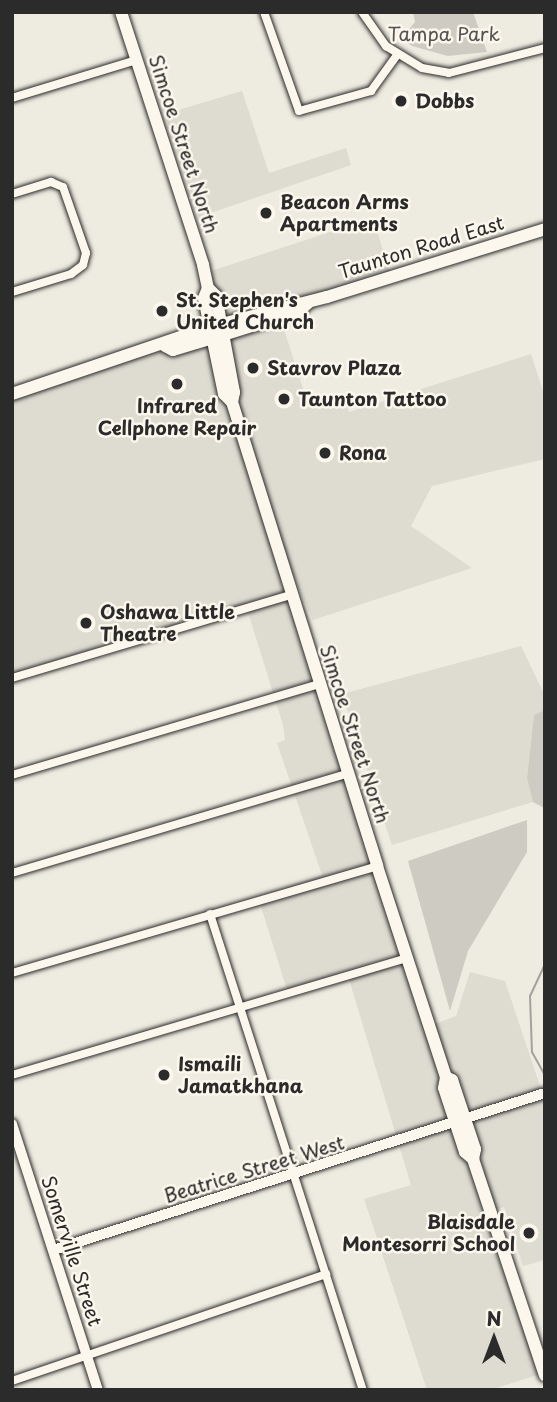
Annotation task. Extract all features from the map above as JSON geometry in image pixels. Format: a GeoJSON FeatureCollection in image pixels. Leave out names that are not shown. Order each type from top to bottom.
{"type":"FeatureCollection","features":[{"type":"Feature","properties":{"kind":"main road","name":"Simcoe Street North"},"geometry":{"type":"LineString","coordinates":[[121,12],[208,288],[204,298],[234,392],[232,402],[319,684],[446,1077],[444,1088],[460,1120],[465,1152],[473,1159],[545,1375]]}},
{"type":"Feature","properties":{"kind":"main road","name":"Taunton Road East"},"geometry":{"type":"LineString","coordinates":[[12,394],[165,346],[171,340],[216,331],[296,302],[309,302],[545,229]]}},
{"type":"Feature","properties":{"kind":"street"},"geometry":{"type":"LineString","coordinates":[[264,12],[299,111],[371,91],[397,55]]}},
{"type":"Feature","properties":{"kind":"street"},"geometry":{"type":"LineString","coordinates":[[362,12],[376,35],[397,55],[422,68],[449,73],[545,48]]}},
{"type":"Feature","properties":{"kind":"street"},"geometry":{"type":"LineString","coordinates":[[12,98],[136,60]]}},
{"type":"Feature","properties":{"kind":"street"},"geometry":{"type":"LineString","coordinates":[[12,194],[51,182],[63,187],[86,253],[83,265],[71,274],[12,292]]}},
{"type":"Feature","properties":{"kind":"street"},"geometry":{"type":"LineString","coordinates":[[12,678],[291,595]]}},
{"type":"Feature","properties":{"kind":"street"},"geometry":{"type":"LineString","coordinates":[[12,775],[319,684]]}},
{"type":"Feature","properties":{"kind":"street"},"geometry":{"type":"LineString","coordinates":[[12,873],[349,773]]}},
{"type":"Feature","properties":{"kind":"street"},"geometry":{"type":"LineString","coordinates":[[12,973],[377,866]]}},
{"type":"Feature","properties":{"kind":"street"},"geometry":{"type":"LineString","coordinates":[[210,914],[363,1390]]}},
{"type":"Feature","properties":{"kind":"street"},"geometry":{"type":"LineString","coordinates":[[12,1075],[407,958]]}},
{"type":"Feature","properties":{"kind":"street","name":"Beatrice Street West"},"geometry":{"type":"LineString","coordinates":[[53,1250],[545,1093]]}},
{"type":"Feature","properties":{"kind":"street","name":"Somerville Street"},"geometry":{"type":"LineString","coordinates":[[12,1124],[97,1390]]}},
{"type":"Feature","properties":{"kind":"street"},"geometry":{"type":"LineString","coordinates":[[12,1381],[326,1274]]}},
{"type":"Feature","properties":{"kind":"shaded area"},"geometry":{"type":"Polygon","coordinates":[[[242,91],[269,173],[346,148],[351,165],[199,217],[165,114],[242,91]]]}},
{"type":"Feature","properties":{"kind":"shaded area"},"geometry":{"type":"Polygon","coordinates":[[[373,218],[391,276],[310,302],[281,320],[308,404],[343,393],[349,412],[531,354],[545,397],[545,459],[432,486],[411,526],[472,568],[313,620],[271,528],[430,1026],[456,1016],[470,972],[505,981],[545,1101],[545,1260],[523,1266],[504,1207],[490,1211],[544,1373],[490,1390],[427,1390],[364,1199],[411,1185],[348,976],[287,990],[258,897],[322,875],[277,743],[285,740],[283,725],[247,609],[12,678],[12,394],[165,346],[212,339],[205,273],[373,218]]]}},
{"type":"Feature","properties":{"kind":"shaded area"},"geometry":{"type":"Polygon","coordinates":[[[521,646],[545,696],[545,710],[534,715],[527,778],[533,802],[392,845],[342,694],[521,646]]]}},
{"type":"Feature","properties":{"kind":"green space","name":"Tampa Park"},"geometry":{"type":"Polygon","coordinates":[[[413,12],[473,12],[487,52],[448,56],[412,46],[401,39],[415,22],[413,12]]]}},
{"type":"Feature","properties":{"kind":"green space"},"geometry":{"type":"Polygon","coordinates":[[[545,710],[544,808],[533,802],[527,778],[534,715],[545,710]]]}},
{"type":"Feature","properties":{"kind":"green space"},"geometry":{"type":"Polygon","coordinates":[[[527,820],[527,852],[468,951],[450,1011],[408,861],[527,820]]]}},
{"type":"Feature","properties":{"kind":"waterway"},"geometry":{"type":"LineString","coordinates":[[545,964],[530,996],[532,1052],[545,1075]]}},
{"type":"Feature","properties":{"kind":"place","name":"Dobbs"},"geometry":{"type":"Point","coordinates":[401,101]}},
{"type":"Feature","properties":{"kind":"place","name":"Beacon Arms Apartments"},"geometry":{"type":"Point","coordinates":[266,213]}},
{"type":"Feature","properties":{"kind":"place","name":"St. Stephen's United Church"},"geometry":{"type":"Point","coordinates":[162,311]}},
{"type":"Feature","properties":{"kind":"place","name":"Stavrov Plaza"},"geometry":{"type":"Point","coordinates":[253,368]}},
{"type":"Feature","properties":{"kind":"place","name":"Infrared Cellphone Repair"},"geometry":{"type":"Point","coordinates":[177,384]}},
{"type":"Feature","properties":{"kind":"place","name":"Taunton Tattoo"},"geometry":{"type":"Point","coordinates":[284,399]}},
{"type":"Feature","properties":{"kind":"place","name":"Rona"},"geometry":{"type":"Point","coordinates":[325,453]}},
{"type":"Feature","properties":{"kind":"place","name":"Oshawa Little Theatre"},"geometry":{"type":"Point","coordinates":[86,623]}},
{"type":"Feature","properties":{"kind":"place","name":"Ismaili Jamatkhana"},"geometry":{"type":"Point","coordinates":[164,1075]}},
{"type":"Feature","properties":{"kind":"place","name":"Blaisdale Montesorri School"},"geometry":{"type":"Point","coordinates":[529,1233]}}]}
